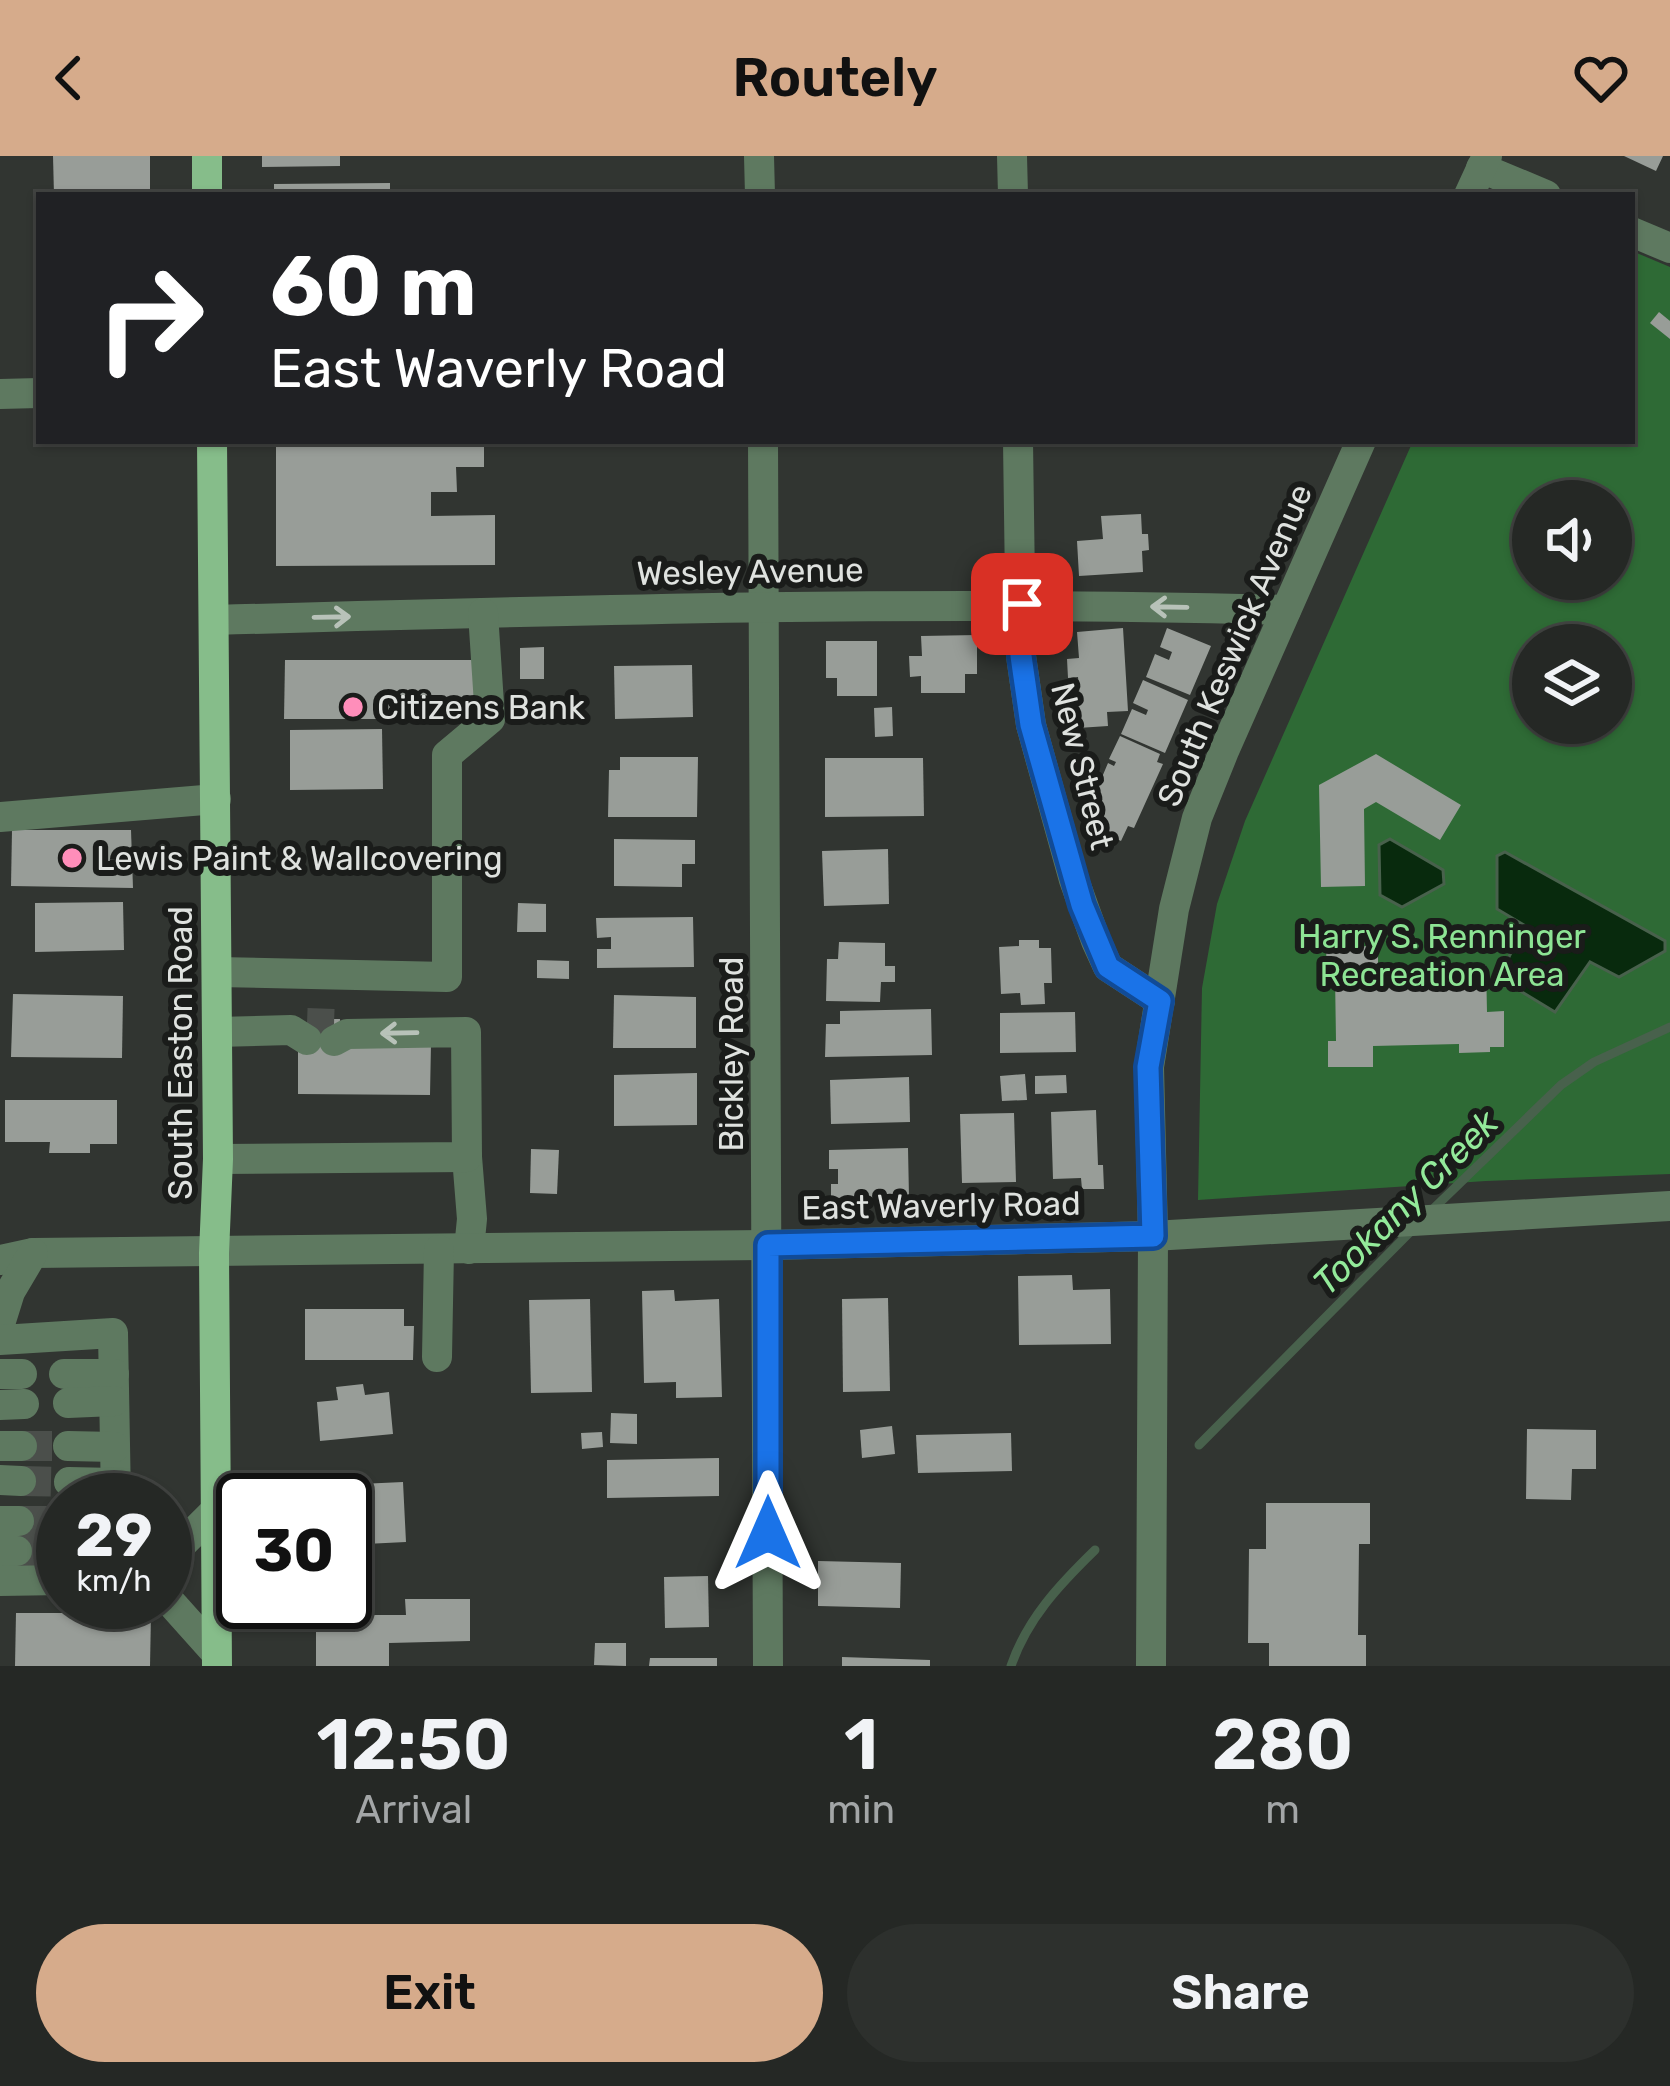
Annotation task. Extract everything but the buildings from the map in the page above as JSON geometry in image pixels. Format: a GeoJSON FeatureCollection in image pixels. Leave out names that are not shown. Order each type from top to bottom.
{"type":"FeatureCollection","features":[{"type":"Feature","properties":{"kind":"main road"},"geometry":{"type":"LineString","coordinates":[[207,156],[208,192]]}},
{"type":"Feature","properties":{"kind":"main road","name":"South Easton Road"},"geometry":{"type":"LineString","coordinates":[[212,444],[217,1473]]}},
{"type":"Feature","properties":{"kind":"street"},"geometry":{"type":"LineString","coordinates":[[759,156],[760,192]]}},
{"type":"Feature","properties":{"kind":"street"},"geometry":{"type":"LineString","coordinates":[[1012,156],[1013,192]]}},
{"type":"Feature","properties":{"kind":"street"},"geometry":{"type":"LineString","coordinates":[[1479,173],[1537,192]]}},
{"type":"Feature","properties":{"kind":"street"},"geometry":{"type":"LineString","coordinates":[[1635,233],[1670,248]]}},
{"type":"Feature","properties":{"kind":"street"},"geometry":{"type":"LineString","coordinates":[[0,394],[36,393]]}},
{"type":"Feature","properties":{"kind":"street","name":"Bickley Road"},"geometry":{"type":"LineString","coordinates":[[763,444],[768,1666]]}},
{"type":"Feature","properties":{"kind":"street","name":"New Street"},"geometry":{"type":"LineString","coordinates":[[1018,444],[1021,656],[1031,725],[1082,905],[1108,967],[1160,1001]]}},
{"type":"Feature","properties":{"kind":"street","name":"South Keswick Avenue"},"geometry":{"type":"LineString","coordinates":[[1151,1666],[1153,1236],[1148,1067],[1174,909],[1197,818],[1360,444]]}},
{"type":"Feature","properties":{"kind":"street","name":"Wesley Avenue"},"geometry":{"type":"LineString","coordinates":[[215,620],[765,606],[1022,604],[1286,610]]}},
{"type":"Feature","properties":{"kind":"street"},"geometry":{"type":"LineString","coordinates":[[217,972],[447,977],[447,755],[490,719],[483,613]]}},
{"type":"Feature","properties":{"kind":"street"},"geometry":{"type":"LineString","coordinates":[[0,817],[216,799]]}},
{"type":"Feature","properties":{"kind":"street"},"geometry":{"type":"LineString","coordinates":[[217,1033],[466,1032],[472,1219],[454,1250],[437,1357]]}},
{"type":"Feature","properties":{"kind":"street"},"geometry":{"type":"LineString","coordinates":[[218,1159],[467,1157]]}},
{"type":"Feature","properties":{"kind":"street","name":"East Waverly Road"},"geometry":{"type":"LineString","coordinates":[[0,1260],[33,1253],[1153,1236],[1670,1206]]}},
{"type":"Feature","properties":{"kind":"street"},"geometry":{"type":"LineString","coordinates":[[0,1324],[10,1292],[33,1253]]}},
{"type":"Feature","properties":{"kind":"street"},"geometry":{"type":"LineString","coordinates":[[0,1340],[112,1333],[116,1473]]}},
{"type":"Feature","properties":{"kind":"street"},"geometry":{"type":"LineString","coordinates":[[66,1388],[114,1388]]}},
{"type":"Feature","properties":{"kind":"street"},"geometry":{"type":"LineString","coordinates":[[68,1446],[115,1447]]}},
{"type":"Feature","properties":{"kind":"street"},"geometry":{"type":"LineString","coordinates":[[192,1534],[216,1510]]}},
{"type":"Feature","properties":{"kind":"street"},"geometry":{"type":"LineString","coordinates":[[0,1581],[36,1580]]}},
{"type":"Feature","properties":{"kind":"street"},"geometry":{"type":"LineString","coordinates":[[192,1629],[217,1659]]}},
{"type":"Feature","properties":{"kind":"green space","name":"Harry S. Renninger Recreation Area"},"geometry":{"type":"Polygon","coordinates":[[[1635,252],[1670,267],[1670,1174],[1198,1200],[1202,988],[1217,904],[1245,821],[1412,444],[1635,444],[1635,252]]]}},
{"type":"Feature","properties":{"kind":"shaded area"},"geometry":{"type":"Polygon","coordinates":[[[1390,839],[1443,870],[1444,884],[1402,907],[1380,895],[1379,845],[1390,839]]]}},
{"type":"Feature","properties":{"kind":"shaded area"},"geometry":{"type":"Polygon","coordinates":[[[1505,852],[1665,941],[1665,951],[1619,977],[1590,962],[1555,1012],[1499,978],[1524,925],[1497,909],[1497,856],[1505,852]]]}},
{"type":"Feature","properties":{"kind":"waterway","name":"Tookany Creek"},"geometry":{"type":"LineString","coordinates":[[1431,1211],[1561,1085],[1594,1062],[1670,1027]]}},
{"type":"Feature","properties":{"kind":"waterway","name":"Tookany Creek"},"geometry":{"type":"LineString","coordinates":[[1199,1445],[1411,1231]]}},
{"type":"Feature","properties":{"kind":"waterway","name":"Tookany Creek"},"geometry":{"type":"LineString","coordinates":[[1011,1666],[1046,1603],[1095,1550]]}},
{"type":"Feature","properties":{"kind":"tunnel"},"geometry":{"type":"LineString","coordinates":[[307,1023],[334,1024]]}},
{"type":"Feature","properties":{"kind":"tunnel"},"geometry":{"type":"LineString","coordinates":[[22,1446],[68,1446]]}},
{"type":"Feature","properties":{"kind":"tunnel"},"geometry":{"type":"LineString","coordinates":[[21,1481],[36,1481]]}},
{"type":"Feature","properties":{"kind":"tunnel"},"geometry":{"type":"LineString","coordinates":[[19,1521],[36,1521]]}},
{"type":"Feature","properties":{"kind":"tunnel"},"geometry":{"type":"LineString","coordinates":[[17,1551],[36,1551]]}},
{"type":"Feature","properties":{"kind":"place","name":"Citizens Bank"},"geometry":{"type":"Point","coordinates":[353,707]}},
{"type":"Feature","properties":{"kind":"place","name":"Lewis Paint & Wallcovering"},"geometry":{"type":"Point","coordinates":[72,858]}},
{"type":"Feature","properties":{"kind":"route"},"geometry":{"type":"LineString","coordinates":[[768,1533],[768,1245],[1153,1236],[1148,1067],[1160,1001],[1108,967],[1082,905],[1031,725],[1021,656],[1022,604]]}}]}
